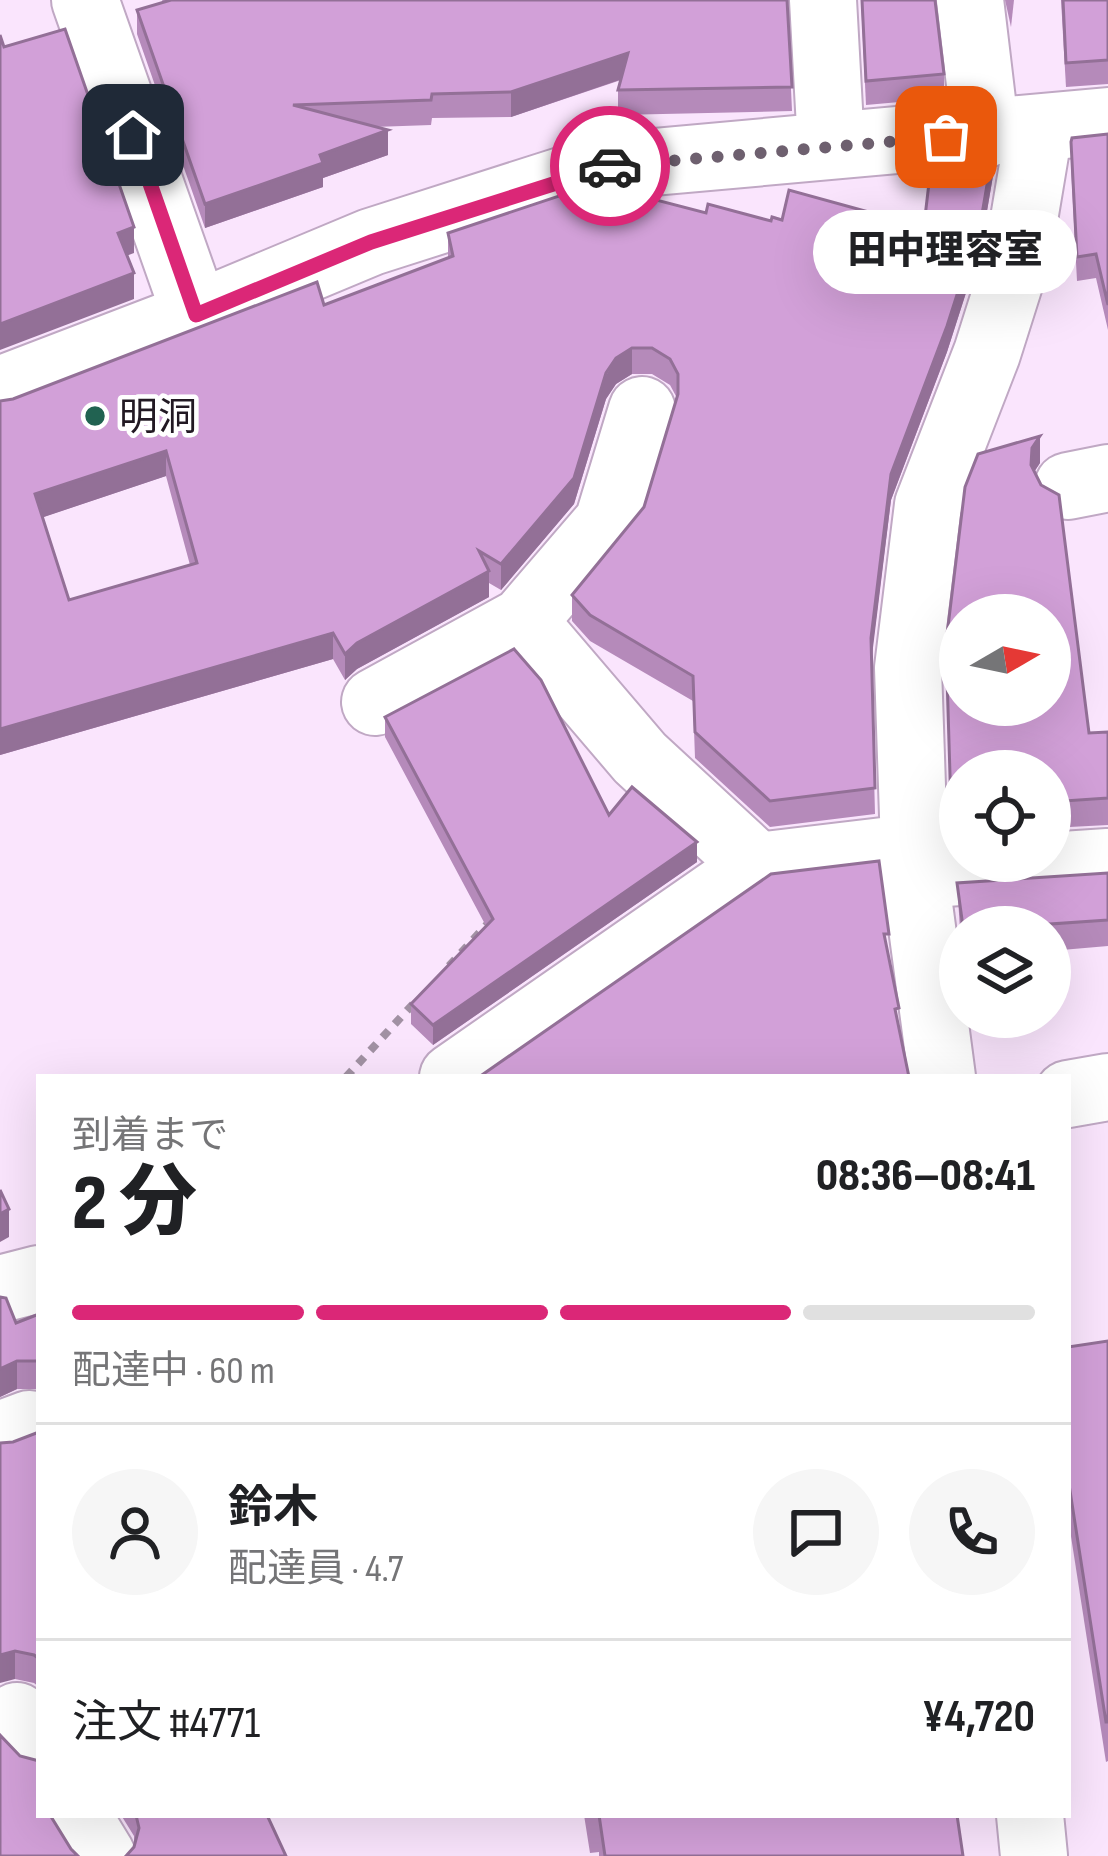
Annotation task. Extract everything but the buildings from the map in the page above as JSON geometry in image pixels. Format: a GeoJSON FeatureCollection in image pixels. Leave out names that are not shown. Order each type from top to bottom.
{"type":"FeatureCollection","features":[{"type":"Feature","properties":{"kind":"street"},"geometry":{"type":"LineString","coordinates":[[86,0],[196,315]]}},
{"type":"Feature","properties":{"kind":"street"},"geometry":{"type":"LineString","coordinates":[[823,0],[831,146]]}},
{"type":"Feature","properties":{"kind":"street"},"geometry":{"type":"LineString","coordinates":[[942,1074],[916,861],[908,668],[928,505],[987,353],[1018,255],[1012,132],[970,0]]}},
{"type":"Feature","properties":{"kind":"street"},"geometry":{"type":"LineString","coordinates":[[0,390],[371,242],[609,166],[1108,121]]}},
{"type":"Feature","properties":{"kind":"street"},"geometry":{"type":"LineString","coordinates":[[375,702],[523,621],[608,522],[642,410]]}},
{"type":"Feature","properties":{"kind":"street"},"geometry":{"type":"LineString","coordinates":[[523,621],[640,758],[757,866]]}},
{"type":"Feature","properties":{"kind":"street"},"geometry":{"type":"LineString","coordinates":[[457,1074],[757,866],[1108,862]]}},
{"type":"Feature","properties":{"kind":"street"},"geometry":{"type":"LineString","coordinates":[[1071,1093],[1108,1087]]}},
{"type":"Feature","properties":{"kind":"street"},"geometry":{"type":"LineString","coordinates":[[0,1289],[36,1280]]}},
{"type":"Feature","properties":{"kind":"street"},"geometry":{"type":"LineString","coordinates":[[0,1726],[17,1716],[36,1747]]}},
{"type":"Feature","properties":{"kind":"street"},"geometry":{"type":"LineString","coordinates":[[79,1818],[102,1856]]}},
{"type":"Feature","properties":{"kind":"street"},"geometry":{"type":"LineString","coordinates":[[1030,1818],[1034,1856]]}},
{"type":"Feature","properties":{"kind":"path"},"geometry":{"type":"LineString","coordinates":[[444,971],[492,919]]}},
{"type":"Feature","properties":{"kind":"path"},"geometry":{"type":"LineString","coordinates":[[349,1074],[428,989]]}},
{"type":"Feature","properties":{"kind":"way so far"},"geometry":{"type":"LineString","coordinates":[[610,166],[946,137]]}},
{"type":"Feature","properties":{"kind":"place","name":"田中理容室"},"geometry":{"type":"Point","coordinates":[946,137]}},
{"type":"Feature","properties":{"kind":"place","name":"明洞"},"geometry":{"type":"Point","coordinates":[95,416]}},
{"type":"Feature","properties":{"kind":"route"},"geometry":{"type":"LineString","coordinates":[[133,135],[196,315],[371,242],[610,166]]}}]}
